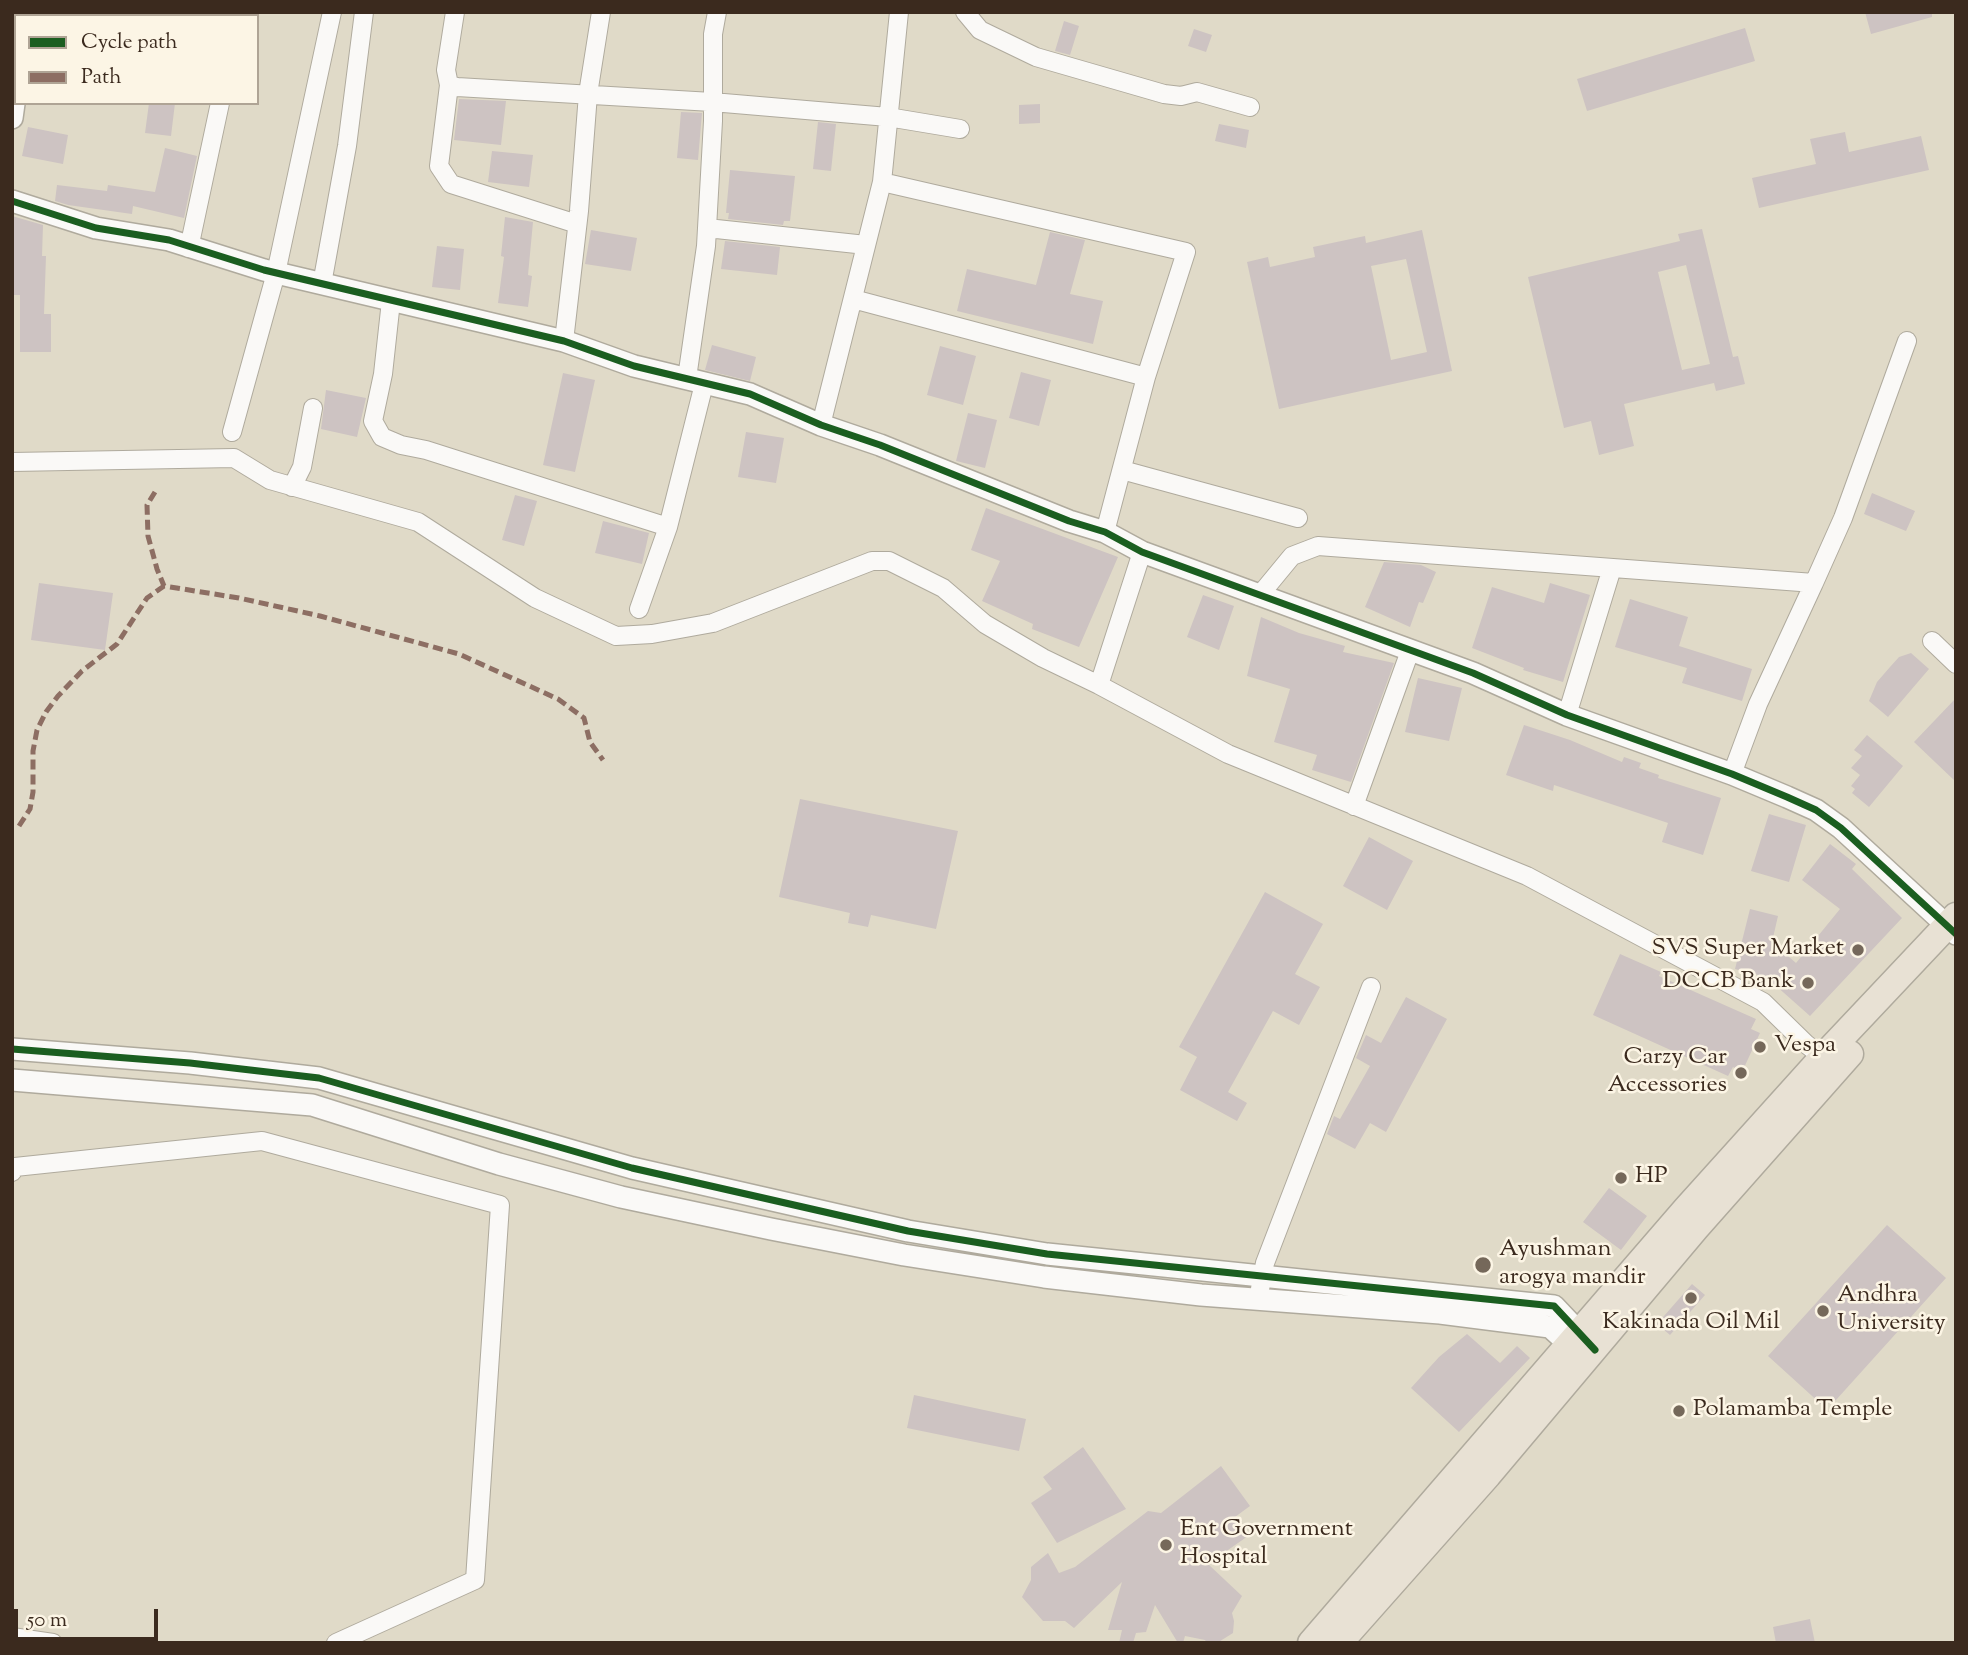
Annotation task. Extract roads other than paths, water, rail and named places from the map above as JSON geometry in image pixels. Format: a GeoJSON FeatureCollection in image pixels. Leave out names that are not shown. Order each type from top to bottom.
{"type":"FeatureCollection","features":[{"type":"Feature","properties":{"kind":"main road"},"geometry":{"type":"LineString","coordinates":[[1339,1643],[1488,1475],[1686,1209],[1823,1057],[1954,929]]}},
{"type":"Feature","properties":{"kind":"main road"},"geometry":{"type":"LineString","coordinates":[[1311,1643],[1696,1228],[1854,1049],[1954,929]]}},
{"type":"Feature","properties":{"kind":"street"},"geometry":{"type":"LineString","coordinates":[[232,432],[276,273],[332,12]]}},
{"type":"Feature","properties":{"kind":"street"},"geometry":{"type":"LineString","coordinates":[[322,284],[347,146],[364,12]]}},
{"type":"Feature","properties":{"kind":"street"},"geometry":{"type":"LineString","coordinates":[[455,12],[446,69],[449,85],[439,166],[451,184],[577,224]]}},
{"type":"Feature","properties":{"kind":"street"},"geometry":{"type":"LineString","coordinates":[[564,341],[588,94],[601,12]]}},
{"type":"Feature","properties":{"kind":"street"},"geometry":{"type":"LineString","coordinates":[[639,609],[667,527],[695,381],[707,228],[713,34],[717,12]]}},
{"type":"Feature","properties":{"kind":"street"},"geometry":{"type":"LineString","coordinates":[[821,425],[882,182],[899,12]]}},
{"type":"Feature","properties":{"kind":"street"},"geometry":{"type":"LineString","coordinates":[[965,12],[980,30],[1036,57],[1164,94],[1181,96],[1197,92],[1251,107]]}},
{"type":"Feature","properties":{"kind":"street"},"geometry":{"type":"LineString","coordinates":[[449,85],[457,88],[712,102],[888,117],[960,129]]}},
{"type":"Feature","properties":{"kind":"street"},"geometry":{"type":"LineString","coordinates":[[190,248],[220,105]]}},
{"type":"Feature","properties":{"kind":"street"},"geometry":{"type":"LineString","coordinates":[[882,182],[1186,252],[1146,377],[1105,532]]}},
{"type":"Feature","properties":{"kind":"street"},"geometry":{"type":"LineString","coordinates":[[12,201],[96,228],[169,240],[276,273],[564,341],[634,366],[750,394],[821,425],[880,445],[1069,521],[1105,532],[1142,552],[1473,673],[1567,715],[1732,774],[1816,810],[1841,828],[1954,929]]}},
{"type":"Feature","properties":{"kind":"street"},"geometry":{"type":"LineString","coordinates":[[707,228],[866,245]]}},
{"type":"Feature","properties":{"kind":"street"},"geometry":{"type":"LineString","coordinates":[[853,299],[1146,377]]}},
{"type":"Feature","properties":{"kind":"street"},"geometry":{"type":"LineString","coordinates":[[391,300],[383,374],[373,421],[382,437],[667,527]]}},
{"type":"Feature","properties":{"kind":"street"},"geometry":{"type":"LineString","coordinates":[[1732,774],[1758,704],[1843,518],[1907,341]]}},
{"type":"Feature","properties":{"kind":"street"},"geometry":{"type":"LineString","coordinates":[[292,487],[302,467],[313,408]]}},
{"type":"Feature","properties":{"kind":"street"},"geometry":{"type":"LineString","coordinates":[[12,462],[234,458],[270,480],[418,522],[535,598],[616,636],[652,634],[713,624],[872,561],[889,561],[943,588],[985,624],[1034,653],[1228,754],[1527,876],[1763,1002],[1823,1057]]}},
{"type":"Feature","properties":{"kind":"street"},"geometry":{"type":"LineString","coordinates":[[1122,470],[1298,518]]}},
{"type":"Feature","properties":{"kind":"street"},"geometry":{"type":"LineString","coordinates":[[1259,596],[1292,556],[1318,546],[1814,583]]}},
{"type":"Feature","properties":{"kind":"street"},"geometry":{"type":"LineString","coordinates":[[1099,685],[1142,552]]}},
{"type":"Feature","properties":{"kind":"street"},"geometry":{"type":"LineString","coordinates":[[1567,715],[1612,568]]}},
{"type":"Feature","properties":{"kind":"street"},"geometry":{"type":"LineString","coordinates":[[1932,641],[1956,664]]}},
{"type":"Feature","properties":{"kind":"street"},"geometry":{"type":"LineString","coordinates":[[1354,806],[1410,650]]}},
{"type":"Feature","properties":{"kind":"street"},"geometry":{"type":"LineString","coordinates":[[1259,1299],[1265,1263],[1371,987]]}},
{"type":"Feature","properties":{"kind":"street"},"geometry":{"type":"LineString","coordinates":[[12,1049],[190,1063],[319,1079],[632,1168],[908,1231],[1047,1254],[1262,1277],[1442,1304],[1550,1327],[1583,1347]]}},
{"type":"Feature","properties":{"kind":"street"},"geometry":{"type":"LineString","coordinates":[[12,1080],[312,1105],[499,1164],[621,1197],[904,1255],[1044,1277],[1259,1299],[1442,1304]]}},
{"type":"Feature","properties":{"kind":"street"},"geometry":{"type":"LineString","coordinates":[[12,1172],[15,1167],[262,1141],[500,1205],[475,1580],[336,1643]]}},
{"type":"Feature","properties":{"kind":"street"},"geometry":{"type":"LineString","coordinates":[[12,1637],[53,1643]]}},
{"type":"Feature","properties":{"kind":"place","name":"SVS Super Market"},"geometry":{"type":"Point","coordinates":[1858,950]}},
{"type":"Feature","properties":{"kind":"place","name":"DCCB Bank"},"geometry":{"type":"Point","coordinates":[1808,983]}},
{"type":"Feature","properties":{"kind":"place","name":"Vespa"},"geometry":{"type":"Point","coordinates":[1760,1047]}},
{"type":"Feature","properties":{"kind":"place","name":"Carzy Car Accessories"},"geometry":{"type":"Point","coordinates":[1741,1073]}},
{"type":"Feature","properties":{"kind":"place","name":"HP"},"geometry":{"type":"Point","coordinates":[1621,1178]}},
{"type":"Feature","properties":{"kind":"place","name":"Ayushman arogya mandir"},"geometry":{"type":"Point","coordinates":[1483,1265]}},
{"type":"Feature","properties":{"kind":"place","name":"Kakinada Oil Mil"},"geometry":{"type":"Point","coordinates":[1691,1298]}},
{"type":"Feature","properties":{"kind":"place","name":"Andhra University"},"geometry":{"type":"Point","coordinates":[1823,1311]}},
{"type":"Feature","properties":{"kind":"place","name":"Polamamba Temple"},"geometry":{"type":"Point","coordinates":[1679,1411]}},
{"type":"Feature","properties":{"kind":"place","name":"Ent Government Hospital"},"geometry":{"type":"Point","coordinates":[1166,1545]}}]}
